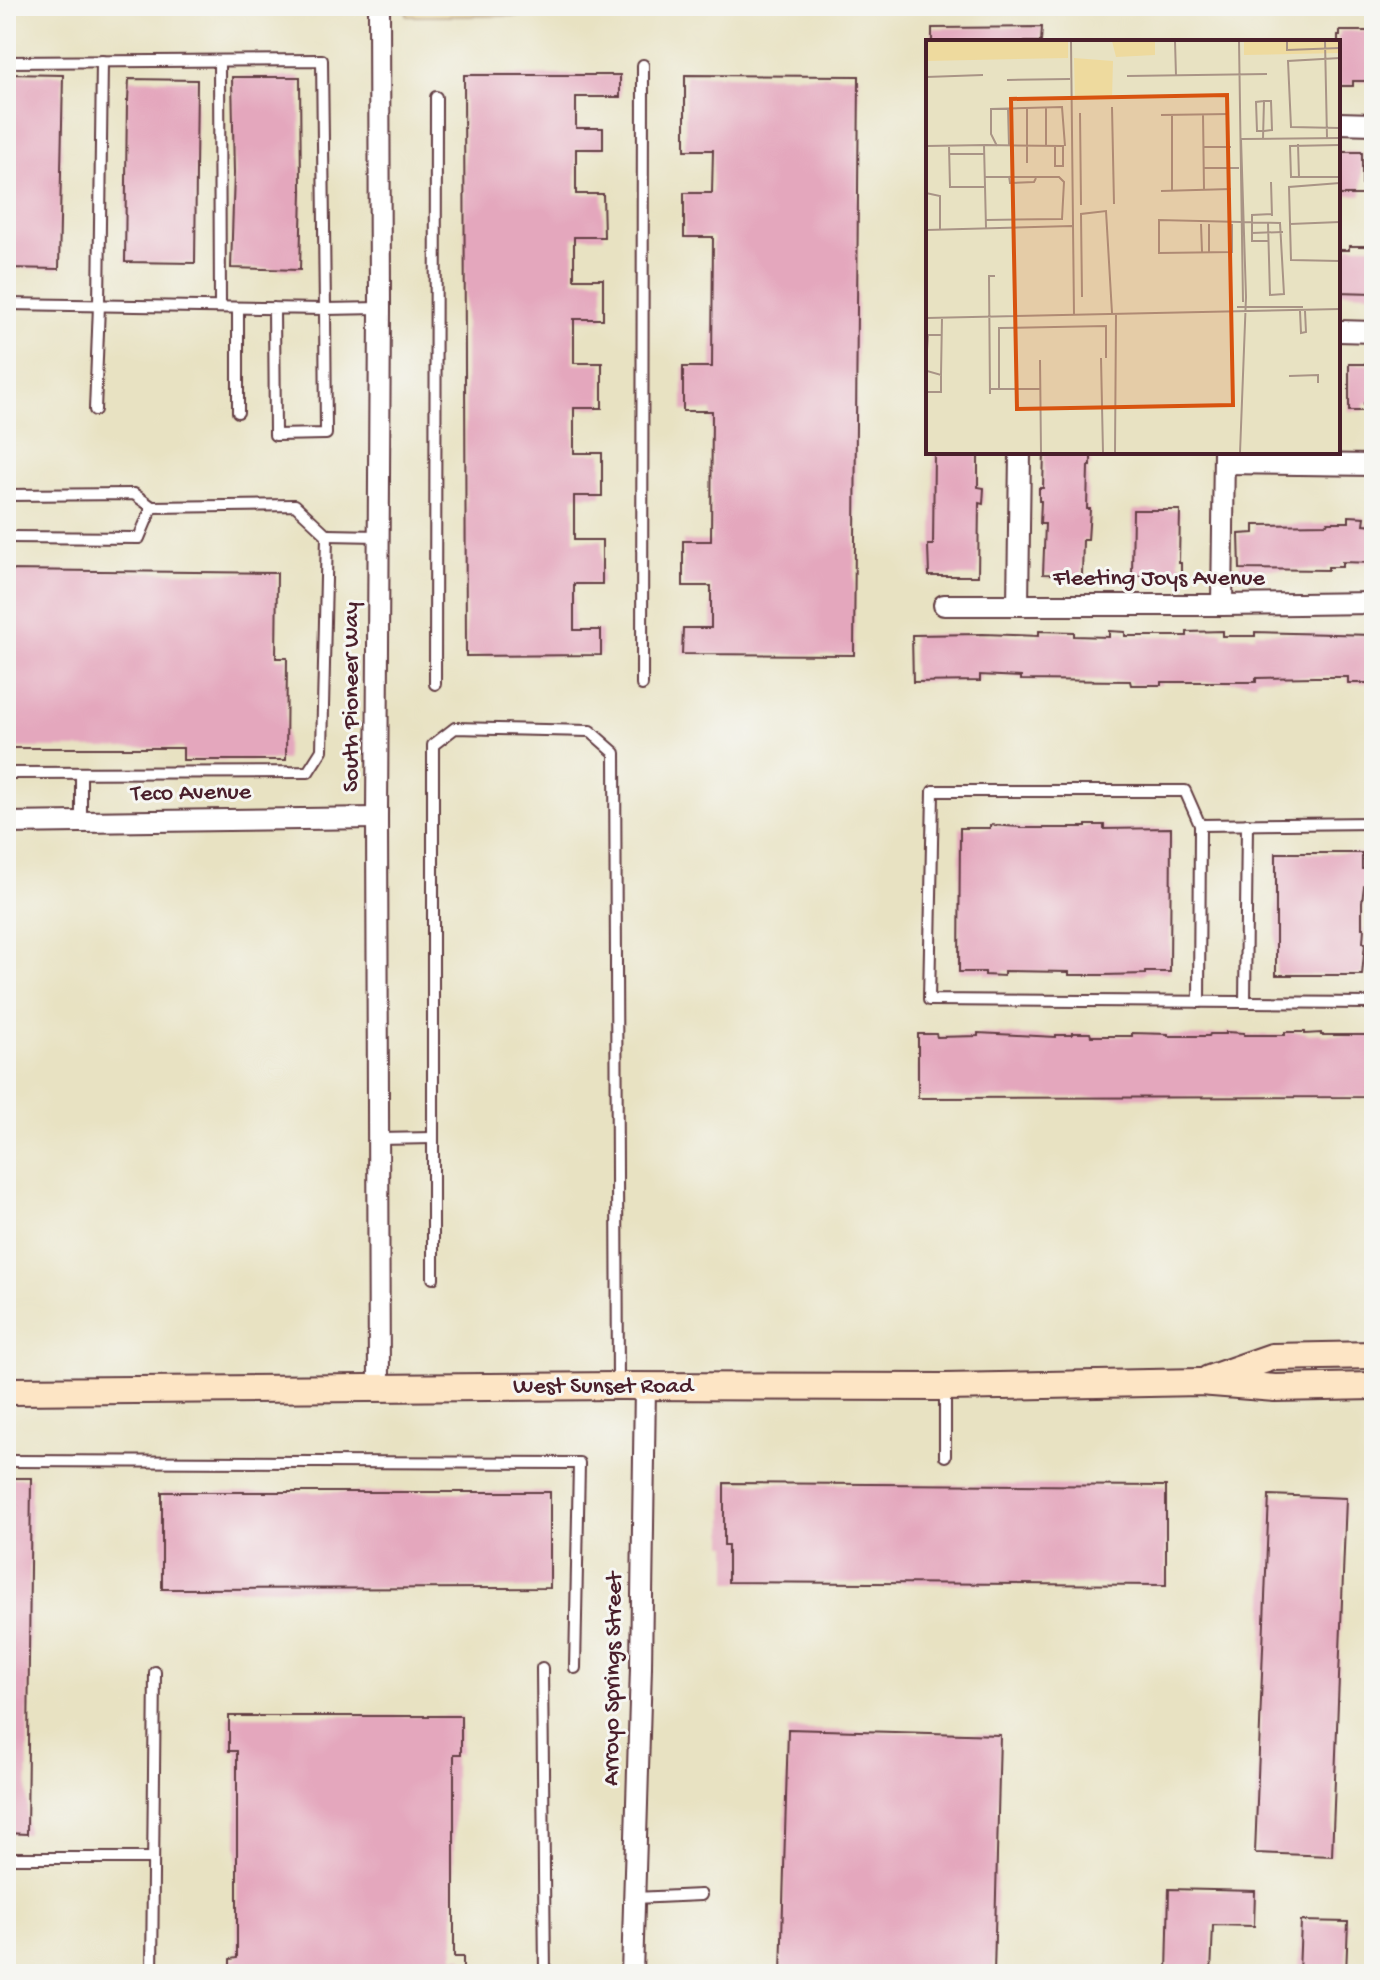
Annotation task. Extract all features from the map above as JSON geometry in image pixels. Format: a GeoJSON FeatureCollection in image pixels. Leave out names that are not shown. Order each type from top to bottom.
{"type":"FeatureCollection","features":[{"type":"Feature","properties":{"kind":"main road","name":"West Sunset Road"},"geometry":{"type":"LineString","coordinates":[[1200,1382],[1272,1357],[1374,1355]]}},
{"type":"Feature","properties":{"kind":"main road","name":"West Sunset Road"},"geometry":{"type":"LineString","coordinates":[[6,1391],[945,1387],[1200,1382],[1275,1388],[1374,1386]]}},
{"type":"Feature","properties":{"kind":"street","name":"South Pioneer Way"},"geometry":{"type":"LineString","coordinates":[[379,6],[379,1388]]}},
{"type":"Feature","properties":{"kind":"street"},"geometry":{"type":"LineString","coordinates":[[1340,123],[1374,124]]}},
{"type":"Feature","properties":{"kind":"street"},"geometry":{"type":"LineString","coordinates":[[1340,331],[1374,332]]}},
{"type":"Feature","properties":{"kind":"street"},"geometry":{"type":"LineString","coordinates":[[1018,605],[1020,454]]}},
{"type":"Feature","properties":{"kind":"street"},"geometry":{"type":"LineString","coordinates":[[1222,605],[1224,458],[1374,465]]}},
{"type":"Feature","properties":{"kind":"street","name":"Fleeting Joys Avenue"},"geometry":{"type":"LineString","coordinates":[[944,605],[1374,603]]}},
{"type":"Feature","properties":{"kind":"street","name":"Teco Avenue"},"geometry":{"type":"LineString","coordinates":[[6,823],[377,818]]}},
{"type":"Feature","properties":{"kind":"street","name":"Arroyo Springs Street"},"geometry":{"type":"LineString","coordinates":[[632,1974],[645,1386]]}},
{"type":"Feature","properties":{"kind":"lane"},"geometry":{"type":"LineString","coordinates":[[6,62],[322,60],[326,434],[275,435],[274,308]]}},
{"type":"Feature","properties":{"kind":"lane"},"geometry":{"type":"LineString","coordinates":[[95,410],[102,61]]}},
{"type":"Feature","properties":{"kind":"lane"},"geometry":{"type":"LineString","coordinates":[[219,61],[220,307]]}},
{"type":"Feature","properties":{"kind":"lane"},"geometry":{"type":"LineString","coordinates":[[642,685],[643,65]]}},
{"type":"Feature","properties":{"kind":"lane"},"geometry":{"type":"LineString","coordinates":[[435,684],[436,97]]}},
{"type":"Feature","properties":{"kind":"lane"},"geometry":{"type":"LineString","coordinates":[[6,304],[380,308]]}},
{"type":"Feature","properties":{"kind":"lane"},"geometry":{"type":"LineString","coordinates":[[238,308],[238,412]]}},
{"type":"Feature","properties":{"kind":"lane"},"geometry":{"type":"LineString","coordinates":[[6,495],[134,494],[152,507],[295,505],[327,535],[379,536]]}},
{"type":"Feature","properties":{"kind":"lane"},"geometry":{"type":"LineString","coordinates":[[6,537],[139,538],[152,507]]}},
{"type":"Feature","properties":{"kind":"lane"},"geometry":{"type":"LineString","coordinates":[[6,773],[308,772],[322,750],[327,535]]}},
{"type":"Feature","properties":{"kind":"lane"},"geometry":{"type":"LineString","coordinates":[[433,1278],[433,745],[455,728],[590,731],[615,753],[618,1386]]}},
{"type":"Feature","properties":{"kind":"lane"},"geometry":{"type":"LineString","coordinates":[[81,773],[81,822]]}},
{"type":"Feature","properties":{"kind":"lane"},"geometry":{"type":"LineString","coordinates":[[1199,1002],[1200,825],[1185,791],[933,791],[929,1000],[1199,1002],[1374,1003]]}},
{"type":"Feature","properties":{"kind":"lane"},"geometry":{"type":"LineString","coordinates":[[1200,825],[1374,823]]}},
{"type":"Feature","properties":{"kind":"lane"},"geometry":{"type":"LineString","coordinates":[[1245,1002],[1247,824]]}},
{"type":"Feature","properties":{"kind":"lane"},"geometry":{"type":"LineString","coordinates":[[378,1139],[433,1138]]}},
{"type":"Feature","properties":{"kind":"lane"},"geometry":{"type":"LineString","coordinates":[[945,1387],[945,1456]]}},
{"type":"Feature","properties":{"kind":"lane"},"geometry":{"type":"LineString","coordinates":[[6,1461],[579,1463],[575,1668]]}},
{"type":"Feature","properties":{"kind":"lane"},"geometry":{"type":"LineString","coordinates":[[542,1668],[545,1974]]}},
{"type":"Feature","properties":{"kind":"lane"},"geometry":{"type":"LineString","coordinates":[[152,1974],[155,1672]]}},
{"type":"Feature","properties":{"kind":"lane"},"geometry":{"type":"LineString","coordinates":[[6,1858],[153,1858]]}},
{"type":"Feature","properties":{"kind":"lane"},"geometry":{"type":"LineString","coordinates":[[634,1898],[701,1895]]}},
{"type":"Feature","properties":{"kind":"sand"},"geometry":{"type":"Polygon","coordinates":[[[407,6],[647,6],[647,15],[407,16],[407,6]]]}},
{"type":"Feature","properties":{"kind":"building"},"geometry":{"type":"Polygon","coordinates":[[[1042,27],[1041,40],[932,40],[932,28],[1042,27]]]}},
{"type":"Feature","properties":{"kind":"building"},"geometry":{"type":"Polygon","coordinates":[[[1340,31],[1374,31],[1374,81],[1353,81],[1353,86],[1340,86],[1340,31]]]}},
{"type":"Feature","properties":{"kind":"building"},"geometry":{"type":"Polygon","coordinates":[[[6,74],[63,75],[59,269],[6,268],[6,74]]]}},
{"type":"Feature","properties":{"kind":"building"},"geometry":{"type":"Polygon","coordinates":[[[464,75],[620,75],[620,97],[576,97],[576,128],[603,128],[603,149],[576,149],[576,194],[603,194],[604,237],[574,237],[574,279],[603,279],[603,319],[574,319],[574,363],[602,363],[602,408],[574,408],[574,453],[602,453],[602,496],[574,496],[574,540],[602,540],[602,584],[574,584],[574,630],[601,630],[601,655],[466,656],[464,75]]]}},
{"type":"Feature","properties":{"kind":"building"},"geometry":{"type":"Polygon","coordinates":[[[685,75],[859,76],[854,655],[682,654],[683,628],[711,628],[711,586],[683,586],[683,541],[711,541],[712,411],[683,411],[683,367],[712,367],[713,237],[684,237],[684,193],[712,193],[713,150],[685,150],[685,75]]]}},
{"type":"Feature","properties":{"kind":"building"},"geometry":{"type":"Polygon","coordinates":[[[232,77],[300,77],[300,270],[231,268],[234,173],[232,77]]]}},
{"type":"Feature","properties":{"kind":"building"},"geometry":{"type":"Polygon","coordinates":[[[129,79],[197,80],[195,263],[125,262],[129,79]]]}},
{"type":"Feature","properties":{"kind":"building"},"geometry":{"type":"Polygon","coordinates":[[[1340,152],[1362,152],[1362,195],[1340,195],[1340,152]]]}},
{"type":"Feature","properties":{"kind":"building"},"geometry":{"type":"Polygon","coordinates":[[[1349,246],[1374,246],[1374,293],[1340,292],[1340,250],[1349,250],[1349,246]]]}},
{"type":"Feature","properties":{"kind":"building"},"geometry":{"type":"Polygon","coordinates":[[[1349,364],[1374,364],[1374,403],[1364,403],[1364,411],[1349,411],[1349,364]]]}},
{"type":"Feature","properties":{"kind":"building"},"geometry":{"type":"Polygon","coordinates":[[[934,454],[978,454],[978,487],[984,488],[983,504],[979,503],[978,576],[929,576],[928,545],[933,545],[934,454]]]}},
{"type":"Feature","properties":{"kind":"building"},"geometry":{"type":"Polygon","coordinates":[[[1044,454],[1091,454],[1091,466],[1088,466],[1088,540],[1083,540],[1082,575],[1043,574],[1045,524],[1040,524],[1039,488],[1043,488],[1044,454]]]}},
{"type":"Feature","properties":{"kind":"building"},"geometry":{"type":"Polygon","coordinates":[[[1133,510],[1180,510],[1181,576],[1132,576],[1133,510]]]}},
{"type":"Feature","properties":{"kind":"building"},"geometry":{"type":"Polygon","coordinates":[[[1349,516],[1365,517],[1364,524],[1374,525],[1374,563],[1342,562],[1342,567],[1328,567],[1328,570],[1240,569],[1239,534],[1254,533],[1254,525],[1349,522],[1349,516]]]}},
{"type":"Feature","properties":{"kind":"building"},"geometry":{"type":"Polygon","coordinates":[[[6,570],[277,573],[276,658],[287,658],[286,760],[183,760],[183,748],[6,748],[6,570]]]}},
{"type":"Feature","properties":{"kind":"building"},"geometry":{"type":"Polygon","coordinates":[[[1039,631],[1109,637],[1109,631],[1125,632],[1125,636],[1187,636],[1187,632],[1223,631],[1223,636],[1255,636],[1255,632],[1374,635],[1374,683],[1348,683],[1348,677],[1315,677],[1256,678],[1256,682],[1131,685],[1130,681],[1021,680],[1021,677],[980,675],[980,681],[913,682],[912,635],[1039,636],[1039,631]]]}},
{"type":"Feature","properties":{"kind":"building"},"geometry":{"type":"Polygon","coordinates":[[[990,825],[1020,828],[1104,825],[1104,829],[1171,828],[1170,972],[1069,975],[1069,972],[1004,971],[1004,976],[959,972],[960,828],[990,828],[990,825]]]}},
{"type":"Feature","properties":{"kind":"building"},"geometry":{"type":"Polygon","coordinates":[[[1276,853],[1362,853],[1365,886],[1362,928],[1365,943],[1362,975],[1276,975],[1276,853]]]}},
{"type":"Feature","properties":{"kind":"building"},"geometry":{"type":"Polygon","coordinates":[[[1226,1032],[1244,1035],[1305,1032],[1374,1035],[1374,1097],[918,1098],[918,1034],[936,1034],[937,1037],[978,1036],[978,1033],[1056,1037],[1072,1033],[1090,1033],[1091,1036],[1132,1036],[1132,1033],[1209,1036],[1226,1032]]]}},
{"type":"Feature","properties":{"kind":"building"},"geometry":{"type":"Polygon","coordinates":[[[6,1478],[31,1478],[27,1834],[6,1833],[6,1478]]]}},
{"type":"Feature","properties":{"kind":"building"},"geometry":{"type":"Polygon","coordinates":[[[724,1483],[1166,1486],[1166,1585],[728,1582],[728,1545],[724,1545],[724,1483]]]}},
{"type":"Feature","properties":{"kind":"building"},"geometry":{"type":"Polygon","coordinates":[[[162,1492],[550,1492],[550,1588],[162,1589],[162,1492]]]}},
{"type":"Feature","properties":{"kind":"building"},"geometry":{"type":"Polygon","coordinates":[[[1269,1495],[1346,1498],[1332,1856],[1255,1853],[1269,1495]]]}},
{"type":"Feature","properties":{"kind":"building"},"geometry":{"type":"Polygon","coordinates":[[[229,1716],[461,1716],[461,1754],[454,1754],[454,1957],[463,1957],[463,1974],[230,1974],[230,1959],[237,1958],[237,1751],[229,1751],[229,1716]]]}},
{"type":"Feature","properties":{"kind":"building"},"geometry":{"type":"Polygon","coordinates":[[[788,1729],[1000,1735],[994,1974],[781,1974],[788,1729]]]}},
{"type":"Feature","properties":{"kind":"building"},"geometry":{"type":"Polygon","coordinates":[[[1169,1889],[1255,1891],[1254,1926],[1213,1925],[1211,1974],[1167,1974],[1169,1889]]]}},
{"type":"Feature","properties":{"kind":"building"},"geometry":{"type":"Polygon","coordinates":[[[1301,1921],[1348,1922],[1346,1974],[1299,1974],[1301,1921]]]}}]}
